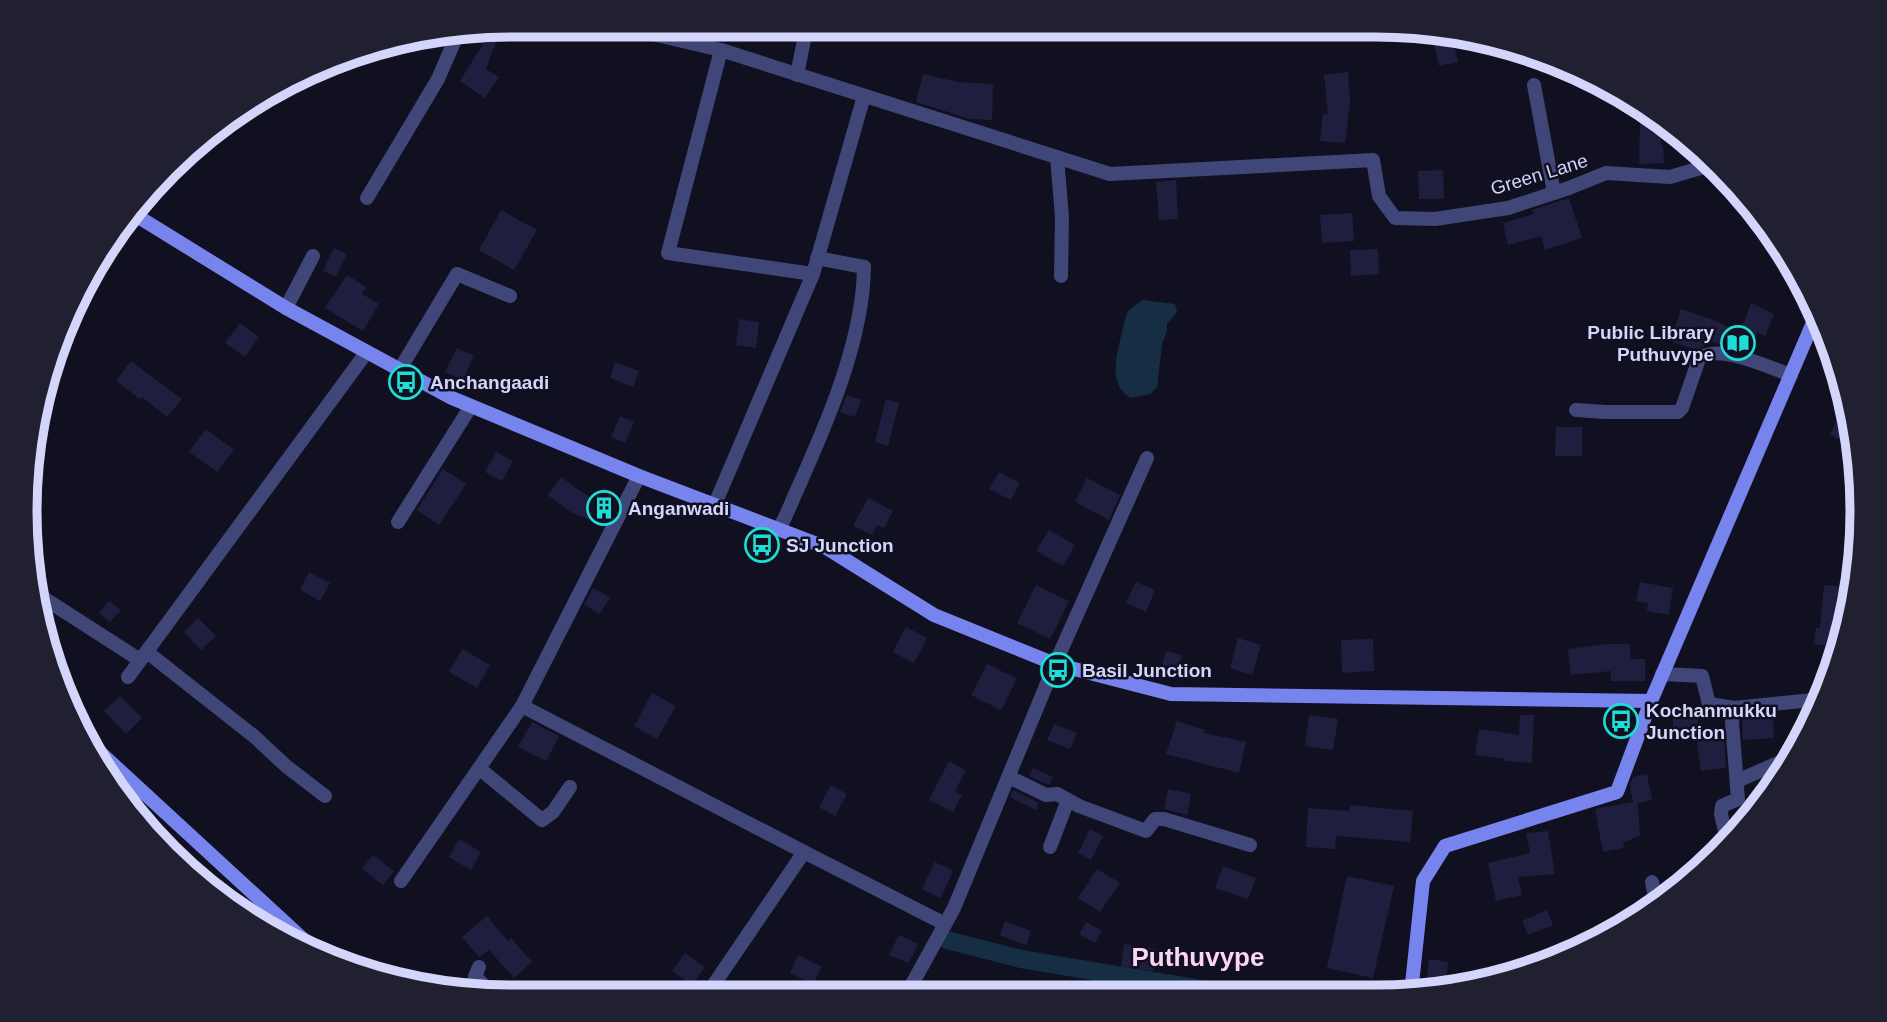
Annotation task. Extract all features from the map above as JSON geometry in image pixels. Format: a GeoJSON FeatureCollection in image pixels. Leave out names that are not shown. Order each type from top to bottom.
{"type":"FeatureCollection","features":[{"type":"Feature","properties":{"kind":"main road"},"geometry":{"type":"LineString","coordinates":[[139,217],[286,308],[366,353],[471,406],[639,476],[716,503],[825,547],[934,615],[1055,664],[1171,694],[1651,701]]}},
{"type":"Feature","properties":{"kind":"main road"},"geometry":{"type":"LineString","coordinates":[[1412,984],[1423,881],[1445,846],[1617,792],[1662,674],[1812,325]]}},
{"type":"Feature","properties":{"kind":"main road"},"geometry":{"type":"LineString","coordinates":[[109,761],[297,934]]}},
{"type":"Feature","properties":{"kind":"street"},"geometry":{"type":"LineString","coordinates":[[665,37],[721,50],[1057,157],[1062,217],[1062,276]]}},
{"type":"Feature","properties":{"kind":"street"},"geometry":{"type":"LineString","coordinates":[[797,75],[805,37]]}},
{"type":"Feature","properties":{"kind":"street"},"geometry":{"type":"LineString","coordinates":[[367,198],[438,79],[455,40]]}},
{"type":"Feature","properties":{"kind":"street"},"geometry":{"type":"LineString","coordinates":[[721,50],[668,253],[813,274]]}},
{"type":"Feature","properties":{"kind":"street"},"geometry":{"type":"LineString","coordinates":[[1534,85],[1554,193]]}},
{"type":"Feature","properties":{"kind":"street"},"geometry":{"type":"LineString","coordinates":[[716,503],[813,274],[864,96]]}},
{"type":"Feature","properties":{"kind":"street","name":"Green Lane"},"geometry":{"type":"LineString","coordinates":[[1057,157],[1110,174],[1373,160],[1379,196],[1395,218],[1435,219],[1508,208],[1606,173],[1670,177],[1702,167]]}},
{"type":"Feature","properties":{"kind":"street"},"geometry":{"type":"LineString","coordinates":[[286,308],[313,256]]}},
{"type":"Feature","properties":{"kind":"street"},"geometry":{"type":"LineString","coordinates":[[779,529],[814,454],[839,390],[864,296],[864,267],[817,258]]}},
{"type":"Feature","properties":{"kind":"street"},"geometry":{"type":"LineString","coordinates":[[400,369],[457,274],[510,296]]}},
{"type":"Feature","properties":{"kind":"street"},"geometry":{"type":"LineString","coordinates":[[1576,410],[1678,412],[1682,408],[1699,359],[1712,352],[1791,375]]}},
{"type":"Feature","properties":{"kind":"street"},"geometry":{"type":"LineString","coordinates":[[128,677],[366,353]]}},
{"type":"Feature","properties":{"kind":"street"},"geometry":{"type":"LineString","coordinates":[[398,522],[471,406]]}},
{"type":"Feature","properties":{"kind":"street"},"geometry":{"type":"LineString","coordinates":[[911,985],[945,924],[1055,664],[1147,458]]}},
{"type":"Feature","properties":{"kind":"street"},"geometry":{"type":"LineString","coordinates":[[401,881],[522,706],[639,476]]}},
{"type":"Feature","properties":{"kind":"street"},"geometry":{"type":"LineString","coordinates":[[45,599],[143,656],[255,737],[286,766],[325,796]]}},
{"type":"Feature","properties":{"kind":"street"},"geometry":{"type":"LineString","coordinates":[[1662,674],[1703,676],[1709,704],[1734,708],[1810,700]]}},
{"type":"Feature","properties":{"kind":"street"},"geometry":{"type":"LineString","coordinates":[[522,706],[945,924]]}},
{"type":"Feature","properties":{"kind":"street"},"geometry":{"type":"LineString","coordinates":[[1725,832],[1722,806],[1738,799],[1732,722],[1734,708]]}},
{"type":"Feature","properties":{"kind":"street"},"geometry":{"type":"LineString","coordinates":[[1737,781],[1777,764]]}},
{"type":"Feature","properties":{"kind":"street"},"geometry":{"type":"LineString","coordinates":[[480,769],[542,820],[553,812],[570,787]]}},
{"type":"Feature","properties":{"kind":"street"},"geometry":{"type":"LineString","coordinates":[[1009,777],[1046,796],[1057,794],[1146,831],[1155,819],[1164,819],[1250,845]]}},
{"type":"Feature","properties":{"kind":"street"},"geometry":{"type":"LineString","coordinates":[[1050,847],[1068,800]]}},
{"type":"Feature","properties":{"kind":"street"},"geometry":{"type":"LineString","coordinates":[[713,985],[804,852]]}},
{"type":"Feature","properties":{"kind":"street"},"geometry":{"type":"LineString","coordinates":[[1652,883],[1654,894]]}},
{"type":"Feature","properties":{"kind":"street"},"geometry":{"type":"LineString","coordinates":[[479,967],[475,976],[483,984]]}},
{"type":"Feature","properties":{"kind":"water"},"geometry":{"type":"Polygon","coordinates":[[[1143,300],[1175,304],[1177,312],[1167,324],[1157,387],[1150,394],[1131,398],[1119,385],[1116,359],[1126,315],[1143,300]]]}},
{"type":"Feature","properties":{"kind":"building"},"geometry":{"type":"Polygon","coordinates":[[[498,37],[486,69],[499,77],[485,98],[460,81],[483,44],[469,39],[498,37]]]}},
{"type":"Feature","properties":{"kind":"building"},"geometry":{"type":"Polygon","coordinates":[[[1433,41],[1454,44],[1458,62],[1439,66],[1433,41]]]}},
{"type":"Feature","properties":{"kind":"building"},"geometry":{"type":"Polygon","coordinates":[[[1348,72],[1350,102],[1345,143],[1320,141],[1323,114],[1328,115],[1324,75],[1348,72]]]}},
{"type":"Feature","properties":{"kind":"building"},"geometry":{"type":"Polygon","coordinates":[[[923,74],[958,82],[993,84],[992,120],[970,119],[916,102],[923,74]]]}},
{"type":"Feature","properties":{"kind":"building"},"geometry":{"type":"Polygon","coordinates":[[[1640,121],[1645,121],[1661,132],[1664,163],[1639,164],[1640,121]]]}},
{"type":"Feature","properties":{"kind":"building"},"geometry":{"type":"Polygon","coordinates":[[[1443,170],[1444,199],[1419,199],[1418,171],[1443,170]]]}},
{"type":"Feature","properties":{"kind":"building"},"geometry":{"type":"Polygon","coordinates":[[[1176,180],[1178,219],[1159,220],[1156,182],[1176,180]]]}},
{"type":"Feature","properties":{"kind":"building"},"geometry":{"type":"Polygon","coordinates":[[[1569,198],[1582,238],[1545,250],[1541,236],[1508,245],[1503,223],[1534,214],[1532,210],[1569,198]]]}},
{"type":"Feature","properties":{"kind":"building"},"geometry":{"type":"Polygon","coordinates":[[[501,210],[537,230],[514,270],[479,250],[501,210]]]}},
{"type":"Feature","properties":{"kind":"building"},"geometry":{"type":"Polygon","coordinates":[[[1352,213],[1354,241],[1322,243],[1320,215],[1352,213]]]}},
{"type":"Feature","properties":{"kind":"building"},"geometry":{"type":"Polygon","coordinates":[[[334,248],[347,254],[336,277],[323,271],[334,248]]]}},
{"type":"Feature","properties":{"kind":"building"},"geometry":{"type":"Polygon","coordinates":[[[1378,249],[1379,274],[1351,276],[1350,250],[1378,249]]]}},
{"type":"Feature","properties":{"kind":"building"},"geometry":{"type":"Polygon","coordinates":[[[347,275],[366,287],[362,294],[379,304],[363,331],[325,308],[347,275]]]}},
{"type":"Feature","properties":{"kind":"building"},"geometry":{"type":"Polygon","coordinates":[[[1751,303],[1774,314],[1765,336],[1757,332],[1749,350],[1706,339],[1704,346],[1696,350],[1670,341],[1681,309],[1740,333],[1751,303]]]}},
{"type":"Feature","properties":{"kind":"building"},"geometry":{"type":"Polygon","coordinates":[[[739,319],[759,322],[756,348],[736,345],[739,319]]]}},
{"type":"Feature","properties":{"kind":"building"},"geometry":{"type":"Polygon","coordinates":[[[240,323],[259,337],[245,357],[225,343],[240,323]]]}},
{"type":"Feature","properties":{"kind":"building"},"geometry":{"type":"Polygon","coordinates":[[[457,348],[474,356],[463,380],[445,372],[457,348]]]}},
{"type":"Feature","properties":{"kind":"building"},"geometry":{"type":"Polygon","coordinates":[[[131,361],[182,399],[167,417],[116,381],[131,361]]]}},
{"type":"Feature","properties":{"kind":"building"},"geometry":{"type":"Polygon","coordinates":[[[615,362],[639,371],[633,387],[610,378],[615,362]]]}},
{"type":"Feature","properties":{"kind":"building"},"geometry":{"type":"Polygon","coordinates":[[[847,395],[861,400],[855,417],[840,412],[847,395]]]}},
{"type":"Feature","properties":{"kind":"building"},"geometry":{"type":"Polygon","coordinates":[[[886,399],[899,403],[888,446],[875,442],[886,399]]]}},
{"type":"Feature","properties":{"kind":"building"},"geometry":{"type":"Polygon","coordinates":[[[1840,412],[1845,441],[1830,435],[1840,412]]]}},
{"type":"Feature","properties":{"kind":"building"},"geometry":{"type":"Polygon","coordinates":[[[620,416],[634,422],[625,443],[611,437],[620,416]]]}},
{"type":"Feature","properties":{"kind":"building"},"geometry":{"type":"Polygon","coordinates":[[[1556,427],[1582,427],[1582,456],[1555,456],[1556,427]]]}},
{"type":"Feature","properties":{"kind":"building"},"geometry":{"type":"Polygon","coordinates":[[[206,429],[234,450],[217,472],[189,452],[206,429]]]}},
{"type":"Feature","properties":{"kind":"building"},"geometry":{"type":"Polygon","coordinates":[[[496,452],[513,461],[502,481],[485,472],[496,452]]]}},
{"type":"Feature","properties":{"kind":"building"},"geometry":{"type":"Polygon","coordinates":[[[443,469],[466,484],[439,525],[417,510],[443,469]]]}},
{"type":"Feature","properties":{"kind":"building"},"geometry":{"type":"Polygon","coordinates":[[[999,472],[1020,483],[1011,500],[989,489],[999,472]]]}},
{"type":"Feature","properties":{"kind":"building"},"geometry":{"type":"Polygon","coordinates":[[[561,477],[595,501],[603,487],[618,496],[603,526],[569,511],[548,495],[561,477]]]}},
{"type":"Feature","properties":{"kind":"building"},"geometry":{"type":"Polygon","coordinates":[[[1087,478],[1120,495],[1109,520],[1075,502],[1087,478]]]}},
{"type":"Feature","properties":{"kind":"building"},"geometry":{"type":"Polygon","coordinates":[[[868,498],[893,511],[884,528],[877,525],[872,535],[853,526],[868,498]]]}},
{"type":"Feature","properties":{"kind":"building"},"geometry":{"type":"Polygon","coordinates":[[[1049,530],[1075,545],[1063,566],[1036,551],[1049,530]]]}},
{"type":"Feature","properties":{"kind":"building"},"geometry":{"type":"Polygon","coordinates":[[[309,572],[330,583],[320,601],[300,590],[309,572]]]}},
{"type":"Feature","properties":{"kind":"building"},"geometry":{"type":"Polygon","coordinates":[[[1136,582],[1155,590],[1146,612],[1126,603],[1136,582]]]}},
{"type":"Feature","properties":{"kind":"building"},"geometry":{"type":"Polygon","coordinates":[[[1640,582],[1673,588],[1669,615],[1647,611],[1648,603],[1636,601],[1640,582]]]}},
{"type":"Feature","properties":{"kind":"building"},"geometry":{"type":"Polygon","coordinates":[[[1036,585],[1069,601],[1050,639],[1017,623],[1036,585]]]}},
{"type":"Feature","properties":{"kind":"building"},"geometry":{"type":"Polygon","coordinates":[[[1824,585],[1844,587],[1830,646],[1814,644],[1816,628],[1820,628],[1824,585]]]}},
{"type":"Feature","properties":{"kind":"building"},"geometry":{"type":"Polygon","coordinates":[[[593,588],[610,597],[600,614],[584,605],[593,588]]]}},
{"type":"Feature","properties":{"kind":"building"},"geometry":{"type":"Polygon","coordinates":[[[109,601],[121,610],[110,622],[99,613],[109,601]]]}},
{"type":"Feature","properties":{"kind":"building"},"geometry":{"type":"Polygon","coordinates":[[[198,618],[216,636],[201,650],[184,632],[198,618]]]}},
{"type":"Feature","properties":{"kind":"building"},"geometry":{"type":"Polygon","coordinates":[[[906,627],[927,638],[914,663],[893,652],[906,627]]]}},
{"type":"Feature","properties":{"kind":"building"},"geometry":{"type":"Polygon","coordinates":[[[1238,638],[1261,645],[1252,675],[1230,668],[1238,638]]]}},
{"type":"Feature","properties":{"kind":"building"},"geometry":{"type":"Polygon","coordinates":[[[1373,639],[1374,671],[1342,673],[1341,640],[1373,639]]]}},
{"type":"Feature","properties":{"kind":"building"},"geometry":{"type":"Polygon","coordinates":[[[1630,644],[1630,659],[1645,659],[1645,681],[1611,681],[1611,671],[1571,675],[1568,649],[1630,644]]]}},
{"type":"Feature","properties":{"kind":"building"},"geometry":{"type":"Polygon","coordinates":[[[462,649],[490,665],[477,688],[449,672],[462,649]]]}},
{"type":"Feature","properties":{"kind":"building"},"geometry":{"type":"Polygon","coordinates":[[[1166,651],[1182,655],[1176,675],[1160,671],[1166,651]]]}},
{"type":"Feature","properties":{"kind":"building"},"geometry":{"type":"Polygon","coordinates":[[[987,664],[1017,679],[1001,710],[971,695],[987,664]]]}},
{"type":"Feature","properties":{"kind":"building"},"geometry":{"type":"Polygon","coordinates":[[[652,693],[676,706],[657,739],[634,726],[652,693]]]}},
{"type":"Feature","properties":{"kind":"building"},"geometry":{"type":"Polygon","coordinates":[[[120,696],[142,718],[126,734],[104,711],[120,696]]]}},
{"type":"Feature","properties":{"kind":"building"},"geometry":{"type":"Polygon","coordinates":[[[1698,712],[1698,735],[1673,735],[1673,713],[1698,712]]]}},
{"type":"Feature","properties":{"kind":"building"},"geometry":{"type":"Polygon","coordinates":[[[1309,715],[1338,719],[1333,750],[1305,746],[1309,715]]]}},
{"type":"Feature","properties":{"kind":"building"},"geometry":{"type":"Polygon","coordinates":[[[1520,715],[1534,715],[1532,763],[1475,755],[1479,729],[1519,735],[1520,715]]]}},
{"type":"Feature","properties":{"kind":"building"},"geometry":{"type":"Polygon","coordinates":[[[1773,715],[1774,738],[1743,740],[1742,717],[1773,715]]]}},
{"type":"Feature","properties":{"kind":"building"},"geometry":{"type":"Polygon","coordinates":[[[1177,721],[1205,730],[1204,733],[1246,742],[1239,773],[1166,754],[1177,721]]]}},
{"type":"Feature","properties":{"kind":"building"},"geometry":{"type":"Polygon","coordinates":[[[532,722],[559,736],[546,761],[518,747],[532,722]]]}},
{"type":"Feature","properties":{"kind":"building"},"geometry":{"type":"Polygon","coordinates":[[[1054,724],[1077,733],[1070,749],[1047,740],[1054,724]]]}},
{"type":"Feature","properties":{"kind":"building"},"geometry":{"type":"Polygon","coordinates":[[[1724,738],[1726,768],[1701,771],[1697,741],[1724,738]]]}},
{"type":"Feature","properties":{"kind":"building"},"geometry":{"type":"Polygon","coordinates":[[[949,761],[966,770],[955,791],[962,795],[953,812],[929,800],[949,761]]]}},
{"type":"Feature","properties":{"kind":"building"},"geometry":{"type":"Polygon","coordinates":[[[1033,768],[1053,777],[1049,785],[1029,776],[1033,768]]]}},
{"type":"Feature","properties":{"kind":"building"},"geometry":{"type":"Polygon","coordinates":[[[1647,774],[1652,800],[1638,803],[1640,835],[1623,843],[1624,848],[1603,852],[1595,809],[1633,802],[1630,785],[1633,777],[1647,774]]]}},
{"type":"Feature","properties":{"kind":"building"},"geometry":{"type":"Polygon","coordinates":[[[831,785],[847,794],[835,816],[819,807],[831,785]]]}},
{"type":"Feature","properties":{"kind":"building"},"geometry":{"type":"Polygon","coordinates":[[[1168,789],[1191,794],[1187,815],[1164,809],[1168,789]]]}},
{"type":"Feature","properties":{"kind":"building"},"geometry":{"type":"Polygon","coordinates":[[[1013,790],[1039,803],[1036,810],[1010,797],[1013,790]]]}},
{"type":"Feature","properties":{"kind":"building"},"geometry":{"type":"Polygon","coordinates":[[[1350,805],[1413,811],[1410,842],[1336,836],[1335,849],[1306,847],[1308,808],[1349,811],[1350,805]]]}},
{"type":"Feature","properties":{"kind":"building"},"geometry":{"type":"Polygon","coordinates":[[[1090,829],[1103,836],[1091,860],[1078,853],[1090,829]]]}},
{"type":"Feature","properties":{"kind":"building"},"geometry":{"type":"Polygon","coordinates":[[[1548,831],[1555,874],[1518,877],[1522,895],[1496,901],[1488,863],[1530,853],[1526,833],[1548,831]]]}},
{"type":"Feature","properties":{"kind":"building"},"geometry":{"type":"Polygon","coordinates":[[[459,839],[481,852],[471,870],[449,857],[459,839]]]}},
{"type":"Feature","properties":{"kind":"building"},"geometry":{"type":"Polygon","coordinates":[[[373,855],[394,871],[383,885],[362,869],[373,855]]]}},
{"type":"Feature","properties":{"kind":"building"},"geometry":{"type":"Polygon","coordinates":[[[935,862],[953,871],[940,898],[922,889],[935,862]]]}},
{"type":"Feature","properties":{"kind":"building"},"geometry":{"type":"Polygon","coordinates":[[[1223,866],[1256,878],[1248,899],[1215,888],[1223,866]]]}},
{"type":"Feature","properties":{"kind":"building"},"geometry":{"type":"Polygon","coordinates":[[[1097,869],[1120,883],[1100,912],[1078,898],[1097,869]]]}},
{"type":"Feature","properties":{"kind":"building"},"geometry":{"type":"Polygon","coordinates":[[[1347,876],[1394,886],[1373,978],[1327,968],[1347,876]]]}},
{"type":"Feature","properties":{"kind":"building"},"geometry":{"type":"Polygon","coordinates":[[[1547,910],[1553,925],[1528,935],[1522,921],[1547,910]]]}},
{"type":"Feature","properties":{"kind":"building"},"geometry":{"type":"Polygon","coordinates":[[[487,916],[508,941],[511,938],[532,962],[514,978],[489,950],[479,957],[462,937],[487,916]]]}},
{"type":"Feature","properties":{"kind":"building"},"geometry":{"type":"Polygon","coordinates":[[[1005,921],[1031,931],[1026,945],[1000,935],[1005,921]]]}},
{"type":"Feature","properties":{"kind":"building"},"geometry":{"type":"Polygon","coordinates":[[[1086,922],[1102,931],[1095,943],[1079,934],[1086,922]]]}},
{"type":"Feature","properties":{"kind":"building"},"geometry":{"type":"Polygon","coordinates":[[[899,935],[918,944],[909,963],[889,955],[899,935]]]}},
{"type":"Feature","properties":{"kind":"building"},"geometry":{"type":"Polygon","coordinates":[[[1124,944],[1156,949],[1153,971],[1121,966],[1124,944]]]}},
{"type":"Feature","properties":{"kind":"building"},"geometry":{"type":"Polygon","coordinates":[[[685,953],[705,967],[692,985],[672,971],[685,953]]]}},
{"type":"Feature","properties":{"kind":"building"},"geometry":{"type":"Polygon","coordinates":[[[798,955],[822,967],[813,984],[790,973],[798,955]]]}},
{"type":"Feature","properties":{"kind":"building"},"geometry":{"type":"Polygon","coordinates":[[[1429,959],[1448,962],[1446,980],[1426,982],[1429,959]]]}},
{"type":"Feature","properties":{"kind":"waterway"},"geometry":{"type":"LineString","coordinates":[[947,940],[1021,959],[1177,985]]}},
{"type":"Feature","properties":{"kind":"place","name":"Public Library Puthuvype"},"geometry":{"type":"Point","coordinates":[1738,343]}},
{"type":"Feature","properties":{"kind":"place","name":"Anchangaadi"},"geometry":{"type":"Point","coordinates":[406,382]}},
{"type":"Feature","properties":{"kind":"place","name":"Anganwadi"},"geometry":{"type":"Point","coordinates":[604,508]}},
{"type":"Feature","properties":{"kind":"place","name":"SJ Junction"},"geometry":{"type":"Point","coordinates":[762,545]}},
{"type":"Feature","properties":{"kind":"place","name":"Basil Junction"},"geometry":{"type":"Point","coordinates":[1058,670]}},
{"type":"Feature","properties":{"kind":"place","name":"Kochanmukku Junction"},"geometry":{"type":"Point","coordinates":[1621,721]}},
{"type":"Feature","properties":{"kind":"district","name":"Puthuvype"},"geometry":{"type":"Point","coordinates":[1198,957]}}]}
